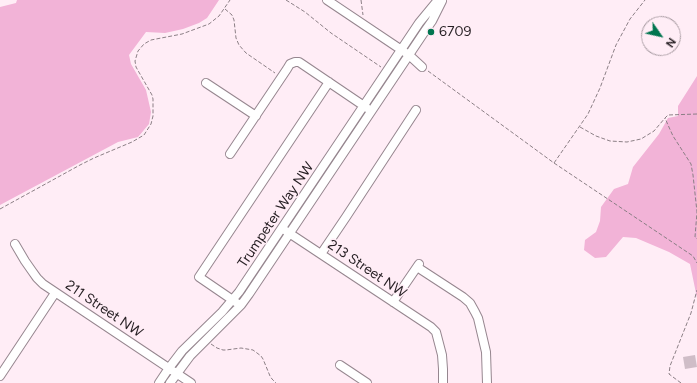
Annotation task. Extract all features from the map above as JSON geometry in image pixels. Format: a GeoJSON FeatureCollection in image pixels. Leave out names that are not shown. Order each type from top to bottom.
{"type":"FeatureCollection","features":[{"type":"Feature","properties":{"kind":"street"},"geometry":{"type":"LineString","coordinates":[[327,0],[401,50],[422,67]]}},
{"type":"Feature","properties":{"kind":"street","name":"Trumpeter Way NW"},"geometry":{"type":"LineString","coordinates":[[159,383],[169,368],[189,344],[233,300],[245,284],[419,23],[438,0]]}},
{"type":"Feature","properties":{"kind":"street","name":"Trumpeter Way NW"},"geometry":{"type":"LineString","coordinates":[[170,383],[190,356],[240,305],[290,234],[409,56],[432,21],[442,0]]}},
{"type":"Feature","properties":{"kind":"street"},"geometry":{"type":"LineString","coordinates":[[230,154],[289,66],[293,63],[299,62],[372,111]]}},
{"type":"Feature","properties":{"kind":"street"},"geometry":{"type":"LineString","coordinates":[[240,305],[199,277],[329,82]]}},
{"type":"Feature","properties":{"kind":"street"},"geometry":{"type":"LineString","coordinates":[[206,83],[256,116]]}},
{"type":"Feature","properties":{"kind":"street"},"geometry":{"type":"LineString","coordinates":[[321,254],[416,110]]}},
{"type":"Feature","properties":{"kind":"street","name":"213 Street NW"},"geometry":{"type":"LineString","coordinates":[[282,228],[431,327],[436,332],[442,356],[443,383]]}},
{"type":"Feature","properties":{"kind":"street","name":"211 Street NW"},"geometry":{"type":"LineString","coordinates":[[15,244],[37,278],[55,292],[191,383]]}},
{"type":"Feature","properties":{"kind":"street"},"geometry":{"type":"LineString","coordinates":[[393,302],[418,265],[464,297],[470,303],[478,318],[486,352],[487,383]]}},
{"type":"Feature","properties":{"kind":"street"},"geometry":{"type":"LineString","coordinates":[[0,376],[55,292]]}},
{"type":"Feature","properties":{"kind":"street"},"geometry":{"type":"LineString","coordinates":[[340,365],[367,383]]}},
{"type":"Feature","properties":{"kind":"path"},"geometry":{"type":"LineString","coordinates":[[0,209],[80,165],[132,142],[144,135],[151,124],[153,116],[153,100],[152,95],[136,67],[135,61],[138,51],[144,44],[151,40],[182,34],[208,24],[216,19],[230,0]]}},
{"type":"Feature","properties":{"kind":"path"},"geometry":{"type":"LineString","coordinates":[[286,0],[382,67]]}},
{"type":"Feature","properties":{"kind":"path"},"geometry":{"type":"LineString","coordinates":[[361,0],[363,16]]}},
{"type":"Feature","properties":{"kind":"path"},"geometry":{"type":"LineString","coordinates":[[554,163],[588,114],[600,88],[616,45],[630,19],[645,0]]}},
{"type":"Feature","properties":{"kind":"path"},"geometry":{"type":"LineString","coordinates":[[225,8],[234,20],[237,42],[243,50],[282,77]]}},
{"type":"Feature","properties":{"kind":"path"},"geometry":{"type":"LineString","coordinates":[[422,67],[554,163],[693,256],[697,263]]}},
{"type":"Feature","properties":{"kind":"path"},"geometry":{"type":"LineString","coordinates":[[579,126],[596,136],[610,141],[627,142],[641,139],[654,131],[668,115],[697,114]]}},
{"type":"Feature","properties":{"kind":"path"},"geometry":{"type":"LineString","coordinates":[[665,118],[673,136],[691,164],[697,212],[695,237],[697,239]]}},
{"type":"Feature","properties":{"kind":"path"},"geometry":{"type":"LineString","coordinates":[[681,383],[669,374],[670,366],[697,290]]}},
{"type":"Feature","properties":{"kind":"path"},"geometry":{"type":"LineString","coordinates":[[209,342],[220,349],[226,350],[244,348],[253,350],[263,359],[270,376],[276,383]]}},
{"type":"Feature","properties":{"kind":"shaded area"},"geometry":{"type":"Polygon","coordinates":[[[17,0],[219,0],[207,18],[199,23],[183,29],[165,33],[146,32],[129,55],[131,64],[146,90],[151,112],[149,124],[138,137],[118,142],[0,205],[0,7],[16,3],[17,0]]]}},
{"type":"Feature","properties":{"kind":"shaded area"},"geometry":{"type":"Polygon","coordinates":[[[697,76],[697,298],[690,264],[669,252],[636,238],[623,237],[606,257],[595,258],[584,250],[585,240],[596,232],[600,221],[601,207],[614,189],[628,184],[633,167],[659,134],[668,118],[678,116],[678,106],[697,76]]]}},
{"type":"Feature","properties":{"kind":"building"},"geometry":{"type":"Polygon","coordinates":[[[695,355],[697,367],[685,369],[683,357],[695,355]]]}},
{"type":"Feature","properties":{"kind":"place","name":"6709"},"geometry":{"type":"Point","coordinates":[431,32]}}]}
